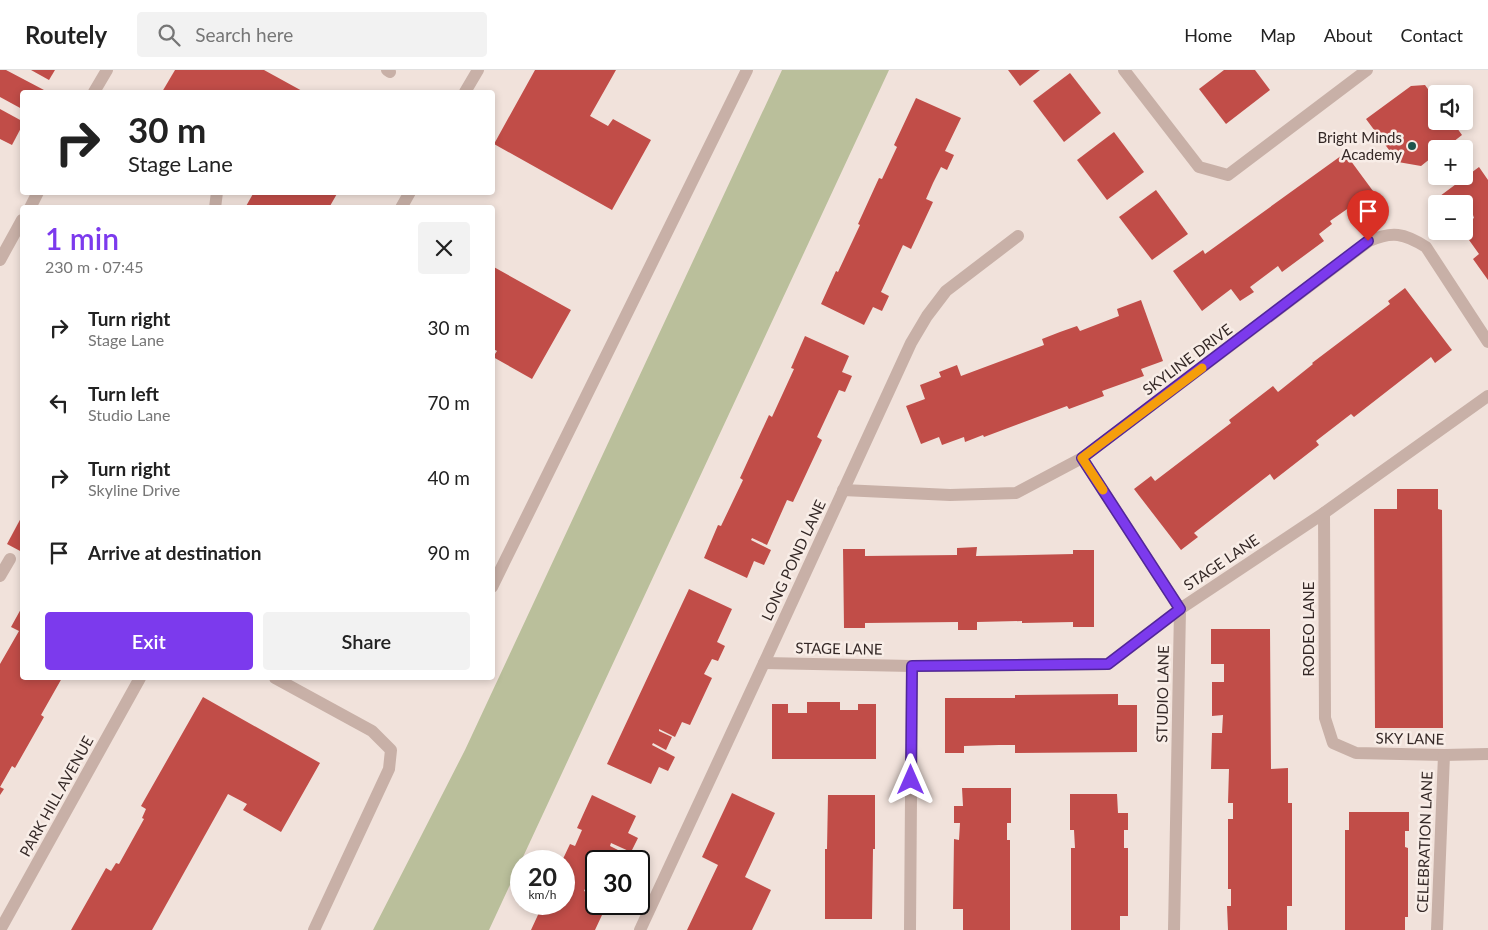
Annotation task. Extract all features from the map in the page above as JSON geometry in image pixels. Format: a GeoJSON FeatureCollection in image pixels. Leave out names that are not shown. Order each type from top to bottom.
{"type":"FeatureCollection","features":[{"type":"Feature","properties":{"kind":"street"},"geometry":{"type":"LineString","coordinates":[[95,90],[107,70]]}},
{"type":"Feature","properties":{"kind":"street"},"geometry":{"type":"LineString","coordinates":[[466,90],[478,70]]}},
{"type":"Feature","properties":{"kind":"street"},"geometry":{"type":"LineString","coordinates":[[495,581],[747,70]]}},
{"type":"Feature","properties":{"kind":"street"},"geometry":{"type":"LineString","coordinates":[[1124,70],[1199,167],[1228,176],[1367,70]]}},
{"type":"Feature","properties":{"kind":"street"},"geometry":{"type":"LineString","coordinates":[[0,260],[20,224]]}},
{"type":"Feature","properties":{"kind":"street","name":"SKYLINE DRIVE"},"geometry":{"type":"LineString","coordinates":[[843,490],[950,495],[1016,493],[1082,458],[1368,241],[1382,235],[1398,234],[1412,238],[1426,247],[1488,342]]}},
{"type":"Feature","properties":{"kind":"street","name":"LONG POND LANE"},"geometry":{"type":"LineString","coordinates":[[640,930],[911,343],[927,316],[946,291],[1018,236]]}},
{"type":"Feature","properties":{"kind":"street","name":"STAGE LANE"},"geometry":{"type":"LineString","coordinates":[[764,663],[912,666],[1108,664],[1180,609],[1324,513],[1488,396]]}},
{"type":"Feature","properties":{"kind":"street"},"geometry":{"type":"LineString","coordinates":[[1082,458],[1180,609]]}},
{"type":"Feature","properties":{"kind":"street","name":"RODEO LANE"},"geometry":{"type":"LineString","coordinates":[[1324,513],[1325,718],[1333,743]]}},
{"type":"Feature","properties":{"kind":"street"},"geometry":{"type":"LineString","coordinates":[[0,576],[10,559]]}},
{"type":"Feature","properties":{"kind":"street","name":"STUDIO LANE"},"geometry":{"type":"LineString","coordinates":[[1174,930],[1180,609]]}},
{"type":"Feature","properties":{"kind":"street"},"geometry":{"type":"LineString","coordinates":[[910,930],[912,666]]}},
{"type":"Feature","properties":{"kind":"street","name":"PARK HILL AVENUE"},"geometry":{"type":"LineString","coordinates":[[0,930],[139,680]]}},
{"type":"Feature","properties":{"kind":"street"},"geometry":{"type":"LineString","coordinates":[[279,680],[372,731],[391,750],[389,769],[314,930]]}},
{"type":"Feature","properties":{"kind":"street","name":"SKY LANE"},"geometry":{"type":"LineString","coordinates":[[1333,743],[1356,753],[1488,754]]}},
{"type":"Feature","properties":{"kind":"street","name":"CELEBRATION LANE"},"geometry":{"type":"LineString","coordinates":[[1437,930],[1444,755]]}},
{"type":"Feature","properties":{"kind":"green space"},"geometry":{"type":"Polygon","coordinates":[[[782,70],[889,70],[526,850],[510,850],[510,885],[489,930],[373,930],[465,750],[782,70]]]}},
{"type":"Feature","properties":{"kind":"building"},"geometry":{"type":"Polygon","coordinates":[[[0,70],[6,70],[44,90],[20,90],[20,108],[0,97],[0,70]]]}},
{"type":"Feature","properties":{"kind":"building"},"geometry":{"type":"Polygon","coordinates":[[[31,70],[55,70],[49,80],[31,70]]]}},
{"type":"Feature","properties":{"kind":"building"},"geometry":{"type":"Polygon","coordinates":[[[175,70],[264,70],[300,90],[163,90],[175,70]]]}},
{"type":"Feature","properties":{"kind":"building"},"geometry":{"type":"Polygon","coordinates":[[[535,70],[616,70],[590,116],[608,126],[613,119],[651,140],[612,210],[495,145],[535,70]]]}},
{"type":"Feature","properties":{"kind":"building"},"geometry":{"type":"Polygon","coordinates":[[[1008,70],[1040,70],[1020,86],[1008,70]]]}},
{"type":"Feature","properties":{"kind":"building"},"geometry":{"type":"Polygon","coordinates":[[[1224,70],[1255,70],[1270,90],[1226,124],[1199,89],[1224,70]]]}},
{"type":"Feature","properties":{"kind":"building"},"geometry":{"type":"Polygon","coordinates":[[[1070,73],[1101,113],[1064,142],[1033,101],[1070,73]]]}},
{"type":"Feature","properties":{"kind":"building"},"geometry":{"type":"Polygon","coordinates":[[[1425,85],[1428,89],[1428,130],[1458,130],[1462,135],[1456,140],[1428,140],[1428,160],[1421,166],[1398,162],[1366,119],[1411,86],[1425,85]]]}},
{"type":"Feature","properties":{"kind":"building"},"geometry":{"type":"Polygon","coordinates":[[[916,98],[961,118],[945,151],[954,155],[947,170],[941,167],[933,183],[926,199],[933,202],[911,249],[903,245],[881,292],[889,296],[882,311],[873,307],[864,325],[821,304],[860,225],[858,224],[879,178],[882,179],[897,147],[894,145],[916,98]]]}},
{"type":"Feature","properties":{"kind":"building"},"geometry":{"type":"Polygon","coordinates":[[[0,109],[20,120],[20,130],[12,145],[0,139],[0,109]]]}},
{"type":"Feature","properties":{"kind":"building"},"geometry":{"type":"Polygon","coordinates":[[[1114,132],[1144,172],[1107,200],[1077,160],[1114,132]]]}},
{"type":"Feature","properties":{"kind":"building"},"geometry":{"type":"Polygon","coordinates":[[[1345,153],[1373,191],[1330,221],[1332,224],[1319,234],[1324,241],[1282,272],[1278,266],[1250,287],[1254,292],[1240,301],[1231,289],[1202,311],[1173,271],[1203,250],[1205,254],[1345,153]]]}},
{"type":"Feature","properties":{"kind":"building"},"geometry":{"type":"Polygon","coordinates":[[[1479,167],[1488,180],[1488,280],[1473,259],[1479,254],[1469,240],[1473,240],[1473,195],[1441,195],[1455,185],[1473,185],[1473,171],[1479,167]]]}},
{"type":"Feature","properties":{"kind":"building"},"geometry":{"type":"Polygon","coordinates":[[[1156,190],[1188,234],[1152,260],[1119,217],[1156,190]]]}},
{"type":"Feature","properties":{"kind":"building"},"geometry":{"type":"Polygon","coordinates":[[[252,195],[336,195],[331,205],[247,205],[252,195]]]}},
{"type":"Feature","properties":{"kind":"building"},"geometry":{"type":"Polygon","coordinates":[[[495,268],[571,310],[532,379],[495,358],[497,351],[495,350],[495,268]]]}},
{"type":"Feature","properties":{"kind":"building"},"geometry":{"type":"Polygon","coordinates":[[[1405,288],[1452,350],[1435,363],[1431,357],[1354,417],[1351,414],[1316,441],[1319,445],[1274,480],[1270,474],[1194,533],[1198,537],[1181,550],[1134,489],[1151,476],[1155,481],[1231,423],[1229,420],[1273,386],[1278,392],[1312,363],[1390,304],[1388,301],[1405,288]]]}},
{"type":"Feature","properties":{"kind":"building"},"geometry":{"type":"Polygon","coordinates":[[[1141,300],[1163,361],[1141,369],[1144,376],[1102,391],[1104,396],[1069,409],[1067,406],[984,437],[983,435],[965,442],[964,437],[942,445],[939,437],[921,444],[906,406],[925,399],[920,385],[941,377],[939,372],[957,365],[961,376],[1044,345],[1042,339],[1060,332],[1077,326],[1080,331],[1119,316],[1117,309],[1141,300]]]}},
{"type":"Feature","properties":{"kind":"building"},"geometry":{"type":"Polygon","coordinates":[[[805,336],[849,356],[842,372],[852,376],[845,392],[839,390],[817,437],[822,440],[793,502],[787,500],[767,545],[752,538],[751,540],[771,550],[764,565],[754,561],[747,578],[704,558],[718,525],[721,526],[743,480],[740,478],[769,415],[772,417],[794,369],[791,368],[805,336]]]}},
{"type":"Feature","properties":{"kind":"building"},"geometry":{"type":"Polygon","coordinates":[[[1397,489],[1438,489],[1438,509],[1442,510],[1443,728],[1375,728],[1374,509],[1397,509],[1397,489]]]}},
{"type":"Feature","properties":{"kind":"building"},"geometry":{"type":"Polygon","coordinates":[[[20,520],[20,551],[7,544],[20,520]]]}},
{"type":"Feature","properties":{"kind":"building"},"geometry":{"type":"Polygon","coordinates":[[[977,547],[976,556],[1073,554],[1073,550],[1094,550],[1094,627],[1073,627],[1073,622],[1022,623],[1022,621],[977,622],[977,630],[958,630],[958,622],[865,623],[865,628],[844,628],[843,549],[865,549],[865,556],[957,555],[957,548],[977,547]]]}},
{"type":"Feature","properties":{"kind":"building"},"geometry":{"type":"Polygon","coordinates":[[[689,589],[732,609],[717,642],[725,646],[718,661],[712,659],[704,674],[712,678],[690,725],[682,722],[675,737],[659,729],[659,731],[672,737],[666,750],[653,743],[652,745],[675,757],[668,771],[659,767],[651,784],[607,764],[689,589]]]}},
{"type":"Feature","properties":{"kind":"building"},"geometry":{"type":"Polygon","coordinates":[[[20,611],[20,680],[61,680],[41,715],[44,717],[15,768],[12,766],[0,787],[0,664],[19,631],[11,627],[20,611]]]}},
{"type":"Feature","properties":{"kind":"building"},"geometry":{"type":"Polygon","coordinates":[[[1211,629],[1270,629],[1271,769],[1288,768],[1288,803],[1292,803],[1292,906],[1287,906],[1287,930],[1228,930],[1227,906],[1231,906],[1231,889],[1228,889],[1228,819],[1233,819],[1233,803],[1228,803],[1229,769],[1211,769],[1212,733],[1222,733],[1223,715],[1212,716],[1212,682],[1224,682],[1224,664],[1211,664],[1211,629]]]}},
{"type":"Feature","properties":{"kind":"building"},"geometry":{"type":"Polygon","coordinates":[[[1118,694],[1118,705],[1137,705],[1137,752],[1015,753],[1015,745],[999,745],[964,746],[964,753],[945,753],[945,698],[1015,698],[1015,695],[1118,694]]]}},
{"type":"Feature","properties":{"kind":"building"},"geometry":{"type":"Polygon","coordinates":[[[203,697],[320,763],[281,832],[243,810],[247,804],[228,794],[152,930],[71,930],[106,868],[111,871],[116,863],[119,864],[144,819],[142,818],[146,809],[141,806],[203,697]]]}},
{"type":"Feature","properties":{"kind":"building"},"geometry":{"type":"Polygon","coordinates":[[[807,702],[840,702],[840,710],[858,710],[858,704],[876,704],[876,759],[772,759],[772,704],[788,704],[788,713],[807,713],[807,702]]]}},
{"type":"Feature","properties":{"kind":"building"},"geometry":{"type":"Polygon","coordinates":[[[0,787],[4,789],[0,795],[0,787]]]}},
{"type":"Feature","properties":{"kind":"building"},"geometry":{"type":"Polygon","coordinates":[[[962,788],[1011,788],[1011,823],[1007,823],[1007,840],[1010,840],[1010,930],[963,930],[963,909],[953,909],[954,839],[959,840],[960,823],[954,823],[954,806],[963,806],[962,788]]]}},
{"type":"Feature","properties":{"kind":"building"},"geometry":{"type":"Polygon","coordinates":[[[732,793],[775,813],[745,877],[771,890],[752,930],[687,930],[718,865],[702,857],[732,793]]]}},
{"type":"Feature","properties":{"kind":"building"},"geometry":{"type":"Polygon","coordinates":[[[1070,794],[1117,794],[1118,813],[1128,813],[1128,830],[1124,830],[1124,848],[1128,848],[1128,916],[1120,916],[1120,930],[1071,930],[1071,848],[1075,848],[1074,830],[1070,830],[1070,794]]]}},
{"type":"Feature","properties":{"kind":"building"},"geometry":{"type":"Polygon","coordinates":[[[592,795],[636,816],[628,833],[638,838],[632,850],[627,850],[611,843],[610,846],[618,850],[585,850],[585,915],[602,915],[595,930],[531,930],[538,915],[575,915],[575,850],[567,850],[570,844],[575,846],[582,830],[577,828],[592,795]]]}},
{"type":"Feature","properties":{"kind":"building"},"geometry":{"type":"Polygon","coordinates":[[[828,795],[875,795],[872,919],[825,919],[825,849],[827,849],[828,795]]]}},
{"type":"Feature","properties":{"kind":"building"},"geometry":{"type":"Polygon","coordinates":[[[1349,812],[1409,812],[1409,831],[1405,831],[1405,847],[1408,848],[1408,917],[1405,917],[1405,930],[1345,930],[1345,830],[1349,830],[1349,812]]]}},
{"type":"Feature","properties":{"kind":"slow traffic"},"geometry":{"type":"LineString","coordinates":[[1103,490],[1082,458],[1202,368]]}},
{"type":"Feature","properties":{"kind":"place","name":"Bright Minds Academy"},"geometry":{"type":"Point","coordinates":[1412,146]}},
{"type":"Feature","properties":{"kind":"route"},"geometry":{"type":"LineString","coordinates":[[911,780],[912,666],[1108,664],[1180,609],[1082,458],[1368,241]]}}]}
